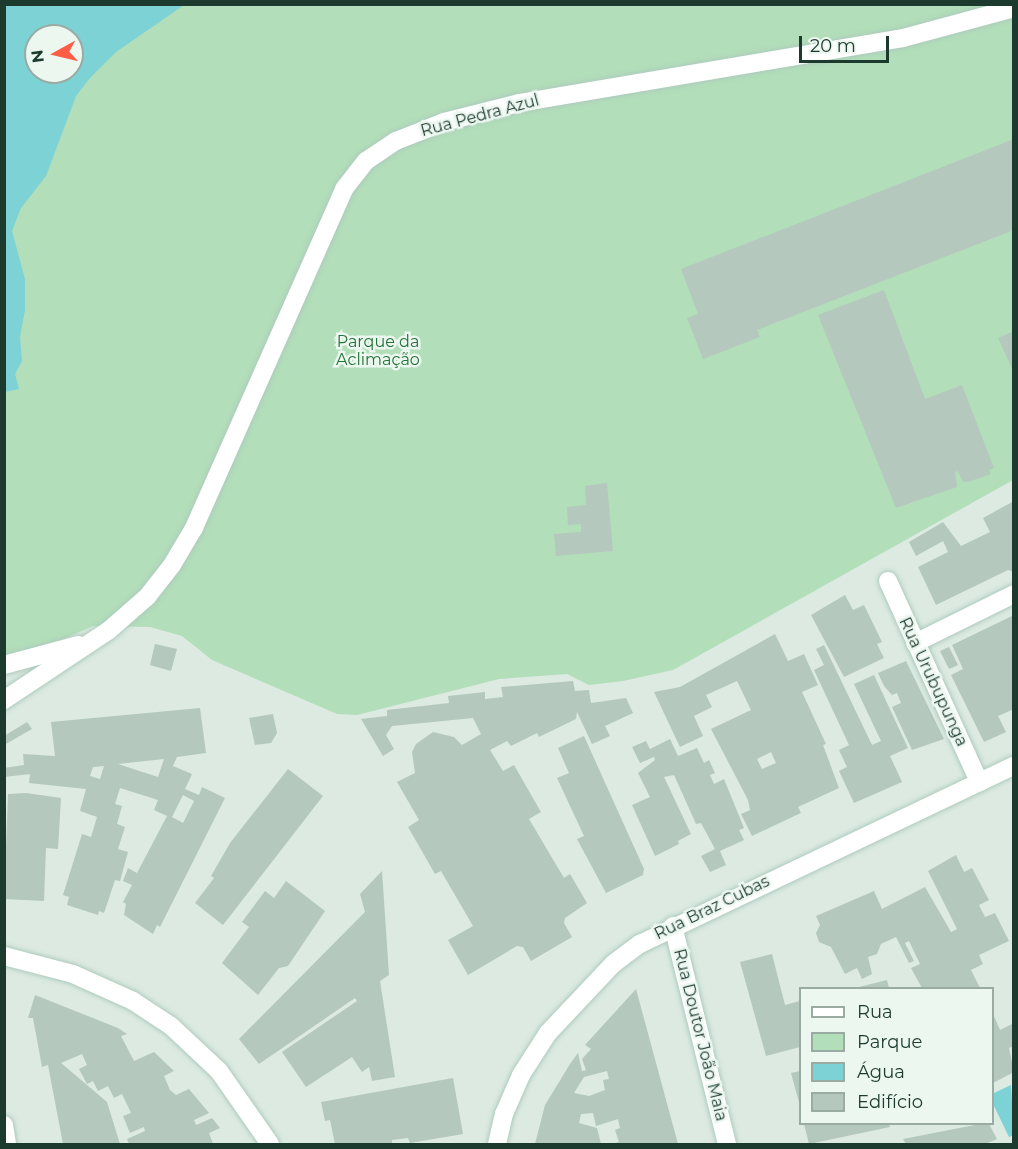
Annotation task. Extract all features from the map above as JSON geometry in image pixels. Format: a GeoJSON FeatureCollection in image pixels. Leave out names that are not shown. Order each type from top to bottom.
{"type":"FeatureCollection","features":[{"type":"Feature","properties":{"kind":"street","name":"Rua Pedra Azul"},"geometry":{"type":"LineString","coordinates":[[4,700],[88,642],[147,597],[194,528],[344,189],[366,160],[396,141],[444,122],[519,103],[903,38],[1014,8]]}},
{"type":"Feature","properties":{"kind":"street","name":"Rua Urubupunga"},"geometry":{"type":"LineString","coordinates":[[888,581],[979,782]]}},
{"type":"Feature","properties":{"kind":"street"},"geometry":{"type":"LineString","coordinates":[[915,643],[1014,594]]}},
{"type":"Feature","properties":{"kind":"street","name":"Rua Pedra Azul"},"geometry":{"type":"LineString","coordinates":[[4,664],[88,642]]}},
{"type":"Feature","properties":{"kind":"street","name":"Rua Braz Cubas"},"geometry":{"type":"LineString","coordinates":[[497,1144],[504,1114],[521,1075],[549,1033],[613,964],[673,926],[1014,766]]}},
{"type":"Feature","properties":{"kind":"street","name":"Rua Doutor João Maia"},"geometry":{"type":"LineString","coordinates":[[673,926],[727,1144]]}},
{"type":"Feature","properties":{"kind":"street"},"geometry":{"type":"LineString","coordinates":[[4,956],[73,974],[133,1001],[171,1026],[219,1071],[270,1144]]}},
{"type":"Feature","properties":{"kind":"street"},"geometry":{"type":"LineString","coordinates":[[4,1125],[8,1144]]}},
{"type":"Feature","properties":{"kind":"green space","name":"Parque da Aclimação"},"geometry":{"type":"Polygon","coordinates":[[[4,5],[1013,5],[1013,480],[673,670],[623,681],[589,685],[567,674],[499,679],[357,715],[337,714],[212,660],[182,636],[150,627],[93,626],[5,665],[4,5]]]}},
{"type":"Feature","properties":{"kind":"water"},"geometry":{"type":"Polygon","coordinates":[[[4,5],[184,5],[116,52],[90,78],[76,96],[46,176],[21,208],[12,231],[25,279],[25,310],[20,337],[22,361],[15,374],[19,389],[5,392],[4,5]]]}},
{"type":"Feature","properties":{"kind":"water"},"geometry":{"type":"Polygon","coordinates":[[[1011,1085],[1014,1135],[1009,1137],[994,1106],[994,1093],[1011,1085]]]}},
{"type":"Feature","properties":{"kind":"building"},"geometry":{"type":"Polygon","coordinates":[[[1014,139],[1014,230],[757,330],[760,337],[703,359],[687,318],[698,314],[681,269],[1014,139]]]}},
{"type":"Feature","properties":{"kind":"building"},"geometry":{"type":"Polygon","coordinates":[[[884,290],[925,399],[962,385],[994,468],[989,470],[991,474],[968,482],[962,481],[958,471],[955,472],[957,487],[896,508],[818,315],[884,290]]]}},
{"type":"Feature","properties":{"kind":"building"},"geometry":{"type":"Polygon","coordinates":[[[1014,331],[1014,373],[998,338],[1014,331]]]}},
{"type":"Feature","properties":{"kind":"building"},"geometry":{"type":"Polygon","coordinates":[[[607,483],[613,551],[556,556],[554,534],[581,532],[581,524],[568,525],[567,507],[586,505],[585,486],[607,483]]]}},
{"type":"Feature","properties":{"kind":"building"},"geometry":{"type":"Polygon","coordinates":[[[1014,501],[1014,572],[1008,570],[936,605],[918,567],[948,552],[943,541],[916,556],[909,542],[943,522],[961,546],[990,532],[983,518],[1014,501]]]}},
{"type":"Feature","properties":{"kind":"building"},"geometry":{"type":"Polygon","coordinates":[[[845,595],[853,610],[864,605],[882,642],[877,644],[884,658],[844,677],[811,615],[845,595]]]}},
{"type":"Feature","properties":{"kind":"building"},"geometry":{"type":"Polygon","coordinates":[[[1014,615],[1014,709],[998,716],[1006,732],[984,742],[951,675],[963,669],[952,645],[1014,615]]]}},
{"type":"Feature","properties":{"kind":"building"},"geometry":{"type":"Polygon","coordinates":[[[775,634],[788,661],[804,654],[818,685],[802,692],[826,744],[823,745],[839,788],[798,807],[801,813],[752,836],[741,814],[750,810],[748,800],[711,729],[751,710],[737,681],[706,695],[712,707],[694,716],[703,736],[680,747],[654,692],[680,687],[775,634]],[[771,752],[757,759],[762,769],[776,763],[771,752]]]}},
{"type":"Feature","properties":{"kind":"building"},"geometry":{"type":"Polygon","coordinates":[[[155,644],[177,649],[171,671],[150,665],[155,644]]]}},
{"type":"Feature","properties":{"kind":"building"},"geometry":{"type":"Polygon","coordinates":[[[824,645],[872,745],[881,741],[854,684],[874,675],[908,748],[890,756],[902,782],[854,803],[839,771],[847,767],[839,750],[849,745],[814,670],[824,665],[816,649],[824,645]]]}},
{"type":"Feature","properties":{"kind":"building"},"geometry":{"type":"Polygon","coordinates":[[[949,647],[958,665],[949,669],[940,651],[949,647]]]}},
{"type":"Feature","properties":{"kind":"building"},"geometry":{"type":"Polygon","coordinates":[[[906,661],[944,739],[912,750],[892,707],[901,703],[897,693],[892,695],[884,686],[878,673],[906,661]]]}},
{"type":"Feature","properties":{"kind":"building"},"geometry":{"type":"Polygon","coordinates":[[[573,681],[575,691],[589,690],[591,703],[626,698],[633,713],[605,726],[610,736],[592,744],[577,712],[576,719],[539,737],[537,733],[511,746],[507,741],[490,750],[503,771],[514,765],[541,812],[529,819],[564,878],[570,874],[587,903],[565,918],[564,923],[572,937],[531,961],[523,947],[517,946],[468,975],[448,940],[473,926],[441,871],[435,874],[408,827],[419,820],[397,782],[415,773],[412,752],[416,744],[433,732],[454,737],[462,745],[481,734],[473,718],[392,726],[386,735],[394,749],[383,756],[361,719],[387,716],[387,710],[449,703],[448,696],[485,692],[485,699],[503,697],[501,687],[573,681]]]}},
{"type":"Feature","properties":{"kind":"building"},"geometry":{"type":"Polygon","coordinates":[[[200,708],[206,753],[177,757],[173,766],[192,774],[185,789],[199,795],[202,787],[225,798],[160,927],[157,925],[153,934],[124,915],[126,904],[123,902],[132,885],[123,881],[128,868],[137,873],[167,816],[154,810],[158,800],[120,788],[115,804],[122,806],[117,824],[125,827],[118,849],[128,852],[120,881],[115,880],[104,913],[99,911],[98,915],[67,905],[69,897],[63,895],[82,834],[91,837],[97,817],[80,811],[86,789],[29,783],[30,774],[4,777],[4,768],[24,765],[23,754],[55,756],[51,722],[200,708]],[[164,759],[118,764],[158,777],[164,759]],[[104,766],[93,767],[90,776],[100,779],[104,766]],[[183,795],[172,817],[183,823],[194,801],[183,795]]]}},
{"type":"Feature","properties":{"kind":"building"},"geometry":{"type":"Polygon","coordinates":[[[273,714],[277,733],[271,743],[255,745],[249,718],[273,714]]]}},
{"type":"Feature","properties":{"kind":"building"},"geometry":{"type":"Polygon","coordinates":[[[27,722],[32,729],[4,745],[4,736],[27,722]]]}},
{"type":"Feature","properties":{"kind":"building"},"geometry":{"type":"Polygon","coordinates":[[[584,736],[644,869],[643,875],[606,893],[577,839],[584,836],[557,778],[569,773],[558,748],[584,736]]]}},
{"type":"Feature","properties":{"kind":"building"},"geometry":{"type":"Polygon","coordinates":[[[670,739],[678,756],[697,748],[704,763],[709,760],[715,773],[710,775],[714,784],[724,779],[744,828],[739,830],[744,840],[720,851],[726,865],[710,872],[701,856],[715,849],[701,823],[696,824],[674,775],[664,777],[691,834],[678,841],[679,844],[655,856],[632,805],[650,797],[638,773],[655,760],[654,757],[640,763],[632,747],[646,741],[650,749],[670,739]]]}},
{"type":"Feature","properties":{"kind":"building"},"geometry":{"type":"Polygon","coordinates":[[[288,769],[323,796],[223,925],[195,903],[214,878],[211,876],[230,843],[288,769]]]}},
{"type":"Feature","properties":{"kind":"building"},"geometry":{"type":"Polygon","coordinates":[[[26,793],[61,798],[58,849],[46,848],[44,901],[4,899],[8,794],[26,793]]]}},
{"type":"Feature","properties":{"kind":"building"},"geometry":{"type":"Polygon","coordinates":[[[956,855],[964,872],[972,868],[989,900],[979,905],[985,917],[995,913],[1009,941],[979,955],[983,964],[971,970],[980,987],[921,987],[911,968],[920,964],[909,941],[905,943],[914,961],[909,963],[896,937],[881,944],[877,954],[868,957],[872,974],[862,979],[857,968],[845,974],[831,947],[819,942],[816,933],[820,925],[816,916],[874,891],[882,909],[925,887],[951,932],[957,929],[928,871],[956,855]]]}},
{"type":"Feature","properties":{"kind":"building"},"geometry":{"type":"Polygon","coordinates":[[[382,871],[389,975],[380,981],[395,1077],[372,1081],[369,1067],[362,1072],[352,1057],[306,1087],[282,1052],[357,1001],[355,998],[259,1064],[239,1039],[365,912],[360,894],[382,871]]]}},
{"type":"Feature","properties":{"kind":"building"},"geometry":{"type":"Polygon","coordinates":[[[286,881],[325,911],[288,966],[279,968],[258,995],[222,963],[249,927],[242,922],[265,891],[274,898],[286,881]]]}},
{"type":"Feature","properties":{"kind":"building"},"geometry":{"type":"Polygon","coordinates":[[[772,954],[785,1005],[799,1001],[799,1047],[766,1056],[740,962],[772,954]]]}},
{"type":"Feature","properties":{"kind":"building"},"geometry":{"type":"Polygon","coordinates":[[[887,980],[889,987],[859,987],[887,980]]]}},
{"type":"Feature","properties":{"kind":"building"},"geometry":{"type":"Polygon","coordinates":[[[636,989],[678,1144],[612,1144],[619,1142],[615,1130],[620,1128],[618,1119],[596,1126],[593,1113],[581,1114],[579,1123],[597,1128],[601,1144],[535,1144],[545,1105],[578,1053],[582,1071],[586,1070],[582,1059],[591,1049],[585,1045],[636,989]],[[607,1071],[584,1077],[574,1093],[589,1096],[605,1090],[603,1080],[609,1079],[607,1071]]]}},
{"type":"Feature","properties":{"kind":"building"},"geometry":{"type":"Polygon","coordinates":[[[35,995],[118,1028],[127,1034],[121,1036],[134,1061],[154,1052],[174,1071],[164,1076],[170,1090],[176,1095],[189,1089],[209,1113],[194,1120],[196,1125],[212,1118],[220,1128],[209,1133],[213,1144],[129,1144],[127,1139],[145,1131],[144,1127],[130,1133],[123,1116],[131,1113],[122,1094],[114,1098],[108,1086],[98,1091],[93,1081],[87,1084],[79,1069],[87,1065],[82,1054],[61,1063],[107,1102],[120,1144],[63,1144],[48,1065],[42,1067],[33,1018],[28,1018],[35,995]]]}},
{"type":"Feature","properties":{"kind":"building"},"geometry":{"type":"Polygon","coordinates":[[[994,1016],[1000,1030],[1014,1023],[1014,1046],[1009,1048],[1014,1072],[994,1082],[994,1016]]]}},
{"type":"Feature","properties":{"kind":"building"},"geometry":{"type":"Polygon","coordinates":[[[799,1071],[799,1102],[791,1073],[799,1071]]]}},
{"type":"Feature","properties":{"kind":"building"},"geometry":{"type":"Polygon","coordinates":[[[453,1078],[463,1134],[410,1143],[408,1138],[392,1140],[392,1144],[335,1144],[330,1120],[325,1121],[321,1102],[453,1078]]]}},
{"type":"Feature","properties":{"kind":"building"},"geometry":{"type":"Polygon","coordinates":[[[804,1125],[889,1125],[890,1127],[809,1144],[804,1125]]]}},
{"type":"Feature","properties":{"kind":"building"},"geometry":{"type":"Polygon","coordinates":[[[975,1125],[990,1125],[997,1139],[985,1144],[906,1144],[903,1139],[975,1125]]]}}]}
